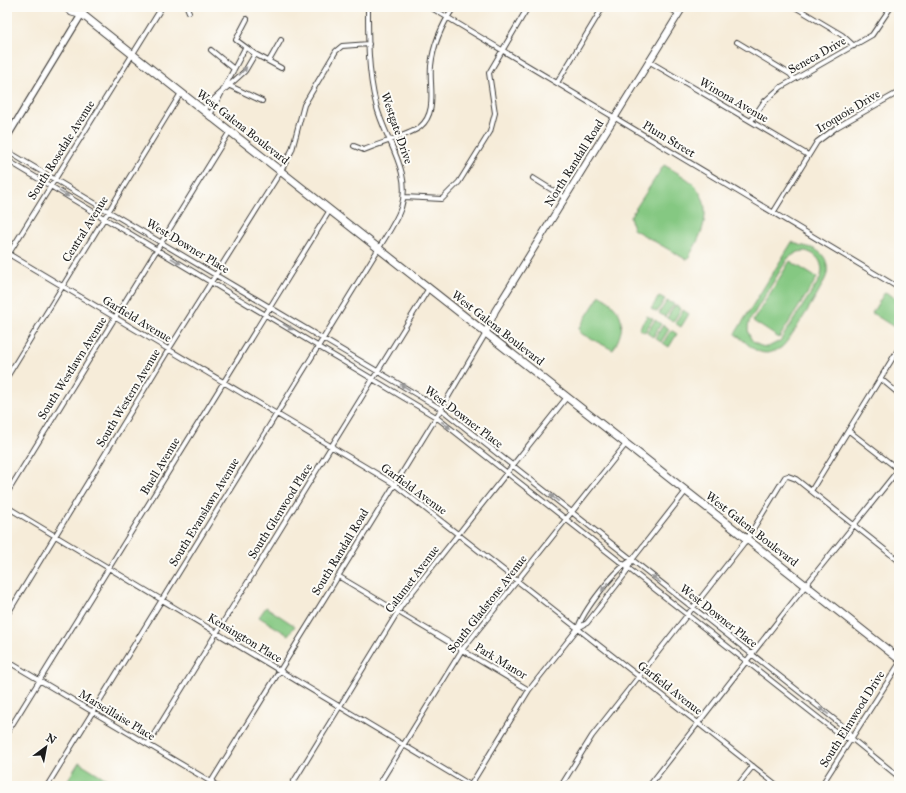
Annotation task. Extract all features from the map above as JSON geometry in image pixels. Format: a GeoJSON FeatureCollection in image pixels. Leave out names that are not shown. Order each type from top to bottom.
{"type":"FeatureCollection","features":[{"type":"Feature","properties":{"kind":"main road","name":"West Galena Boulevard"},"geometry":{"type":"LineString","coordinates":[[66,7],[72,12],[82,15],[203,109],[899,659]]}},
{"type":"Feature","properties":{"kind":"main road","name":"West Galena Boulevard"},"geometry":{"type":"LineString","coordinates":[[78,7],[82,15]]}},
{"type":"Feature","properties":{"kind":"main road","name":"North Randall Road"},"geometry":{"type":"LineString","coordinates":[[486,332],[495,311],[684,7]]}},
{"type":"Feature","properties":{"kind":"street"},"geometry":{"type":"LineString","coordinates":[[7,137],[86,7]]}},
{"type":"Feature","properties":{"kind":"street","name":"South Rosedale Avenue"},"geometry":{"type":"LineString","coordinates":[[7,254],[162,7]]}},
{"type":"Feature","properties":{"kind":"street"},"geometry":{"type":"LineString","coordinates":[[187,7],[189,12]]}},
{"type":"Feature","properties":{"kind":"street","name":"Westgate Drive"},"geometry":{"type":"LineString","coordinates":[[368,7],[370,70],[376,105],[404,178],[404,197],[400,210],[379,248]]}},
{"type":"Feature","properties":{"kind":"street","name":"Plum Street"},"geometry":{"type":"LineString","coordinates":[[430,7],[899,288]]}},
{"type":"Feature","properties":{"kind":"street"},"geometry":{"type":"LineString","coordinates":[[354,146],[364,150],[420,128],[430,117],[432,93],[431,67],[437,38],[454,7]]}},
{"type":"Feature","properties":{"kind":"street"},"geometry":{"type":"LineString","coordinates":[[404,197],[442,199],[459,182],[490,132],[495,113],[489,73],[528,7]]}},
{"type":"Feature","properties":{"kind":"street"},"geometry":{"type":"LineString","coordinates":[[557,83],[604,7]]}},
{"type":"Feature","properties":{"kind":"street"},"geometry":{"type":"LineString","coordinates":[[668,7],[679,14]]}},
{"type":"Feature","properties":{"kind":"street"},"geometry":{"type":"LineString","coordinates":[[795,7],[842,35],[854,46]]}},
{"type":"Feature","properties":{"kind":"street","name":"Seneca Drive"},"geometry":{"type":"LineString","coordinates":[[751,121],[768,98],[794,79],[854,46],[876,31],[891,7]]}},
{"type":"Feature","properties":{"kind":"street"},"geometry":{"type":"LineString","coordinates":[[247,19],[236,40],[255,54],[282,68]]}},
{"type":"Feature","properties":{"kind":"street"},"geometry":{"type":"LineString","coordinates":[[269,60],[281,40]]}},
{"type":"Feature","properties":{"kind":"street"},"geometry":{"type":"LineString","coordinates":[[737,42],[790,74],[794,79]]}},
{"type":"Feature","properties":{"kind":"street","name":"South Western Avenue"},"geometry":{"type":"LineString","coordinates":[[7,615],[169,349],[281,171],[292,150],[304,105],[336,51],[342,46],[369,44]]}},
{"type":"Feature","properties":{"kind":"street"},"geometry":{"type":"LineString","coordinates":[[210,115],[228,85],[234,69],[246,48]]}},
{"type":"Feature","properties":{"kind":"street"},"geometry":{"type":"LineString","coordinates":[[212,50],[234,69]]}},
{"type":"Feature","properties":{"kind":"street"},"geometry":{"type":"LineString","coordinates":[[203,109],[245,71],[255,54]]}},
{"type":"Feature","properties":{"kind":"street","name":"Winona Avenue"},"geometry":{"type":"LineString","coordinates":[[650,62],[808,155]]}},
{"type":"Feature","properties":{"kind":"street"},"geometry":{"type":"LineString","coordinates":[[228,85],[262,101]]}},
{"type":"Feature","properties":{"kind":"street","name":"Iroquois Drive"},"geometry":{"type":"LineString","coordinates":[[773,213],[817,142],[829,132],[899,92]]}},
{"type":"Feature","properties":{"kind":"street","name":"Central Avenue"},"geometry":{"type":"LineString","coordinates":[[7,377],[181,93]]}},
{"type":"Feature","properties":{"kind":"street","name":"South Westlawn Avenue"},"geometry":{"type":"LineString","coordinates":[[7,493],[230,131]]}},
{"type":"Feature","properties":{"kind":"street","name":"West Downer Place"},"geometry":{"type":"LineString","coordinates":[[7,151],[109,210],[441,409],[848,730],[851,738],[899,777]]}},
{"type":"Feature","properties":{"kind":"street","name":"West Downer Place"},"geometry":{"type":"LineString","coordinates":[[7,160],[319,345],[436,417],[508,472],[566,520],[844,738],[851,738]]}},
{"type":"Feature","properties":{"kind":"street"},"geometry":{"type":"LineString","coordinates":[[533,178],[565,198]]}},
{"type":"Feature","properties":{"kind":"street","name":"Buell Avenue"},"geometry":{"type":"LineString","coordinates":[[7,733],[330,210]]}},
{"type":"Feature","properties":{"kind":"street","name":"South Evanslawn Avenue"},"geometry":{"type":"LineString","coordinates":[[47,786],[379,248]]}},
{"type":"Feature","properties":{"kind":"street","name":"Garfield Avenue"},"geometry":{"type":"LineString","coordinates":[[7,254],[62,285],[394,484],[778,786]]}},
{"type":"Feature","properties":{"kind":"street","name":"South Glenwood Place"},"geometry":{"type":"LineString","coordinates":[[148,744],[429,288]]}},
{"type":"Feature","properties":{"kind":"street","name":"South Randall Road"},"geometry":{"type":"LineString","coordinates":[[211,782],[441,409],[486,332]]}},
{"type":"Feature","properties":{"kind":"street"},"geometry":{"type":"LineString","coordinates":[[811,491],[899,348]]}},
{"type":"Feature","properties":{"kind":"street"},"geometry":{"type":"LineString","coordinates":[[881,379],[899,394]]}},
{"type":"Feature","properties":{"kind":"street","name":"Calumet Avenue"},"geometry":{"type":"LineString","coordinates":[[291,786],[398,611],[567,397]]}},
{"type":"Feature","properties":{"kind":"street"},"geometry":{"type":"LineString","coordinates":[[649,786],[806,584],[899,470],[849,431]]}},
{"type":"Feature","properties":{"kind":"street","name":"South Gladstone Avenue"},"geometry":{"type":"LineString","coordinates":[[378,786],[462,650],[626,444]]}},
{"type":"Feature","properties":{"kind":"street"},"geometry":{"type":"LineString","coordinates":[[561,786],[592,736],[747,539],[785,477],[792,477],[811,491],[899,561]]}},
{"type":"Feature","properties":{"kind":"street"},"geometry":{"type":"LineString","coordinates":[[578,628],[587,623],[626,573],[632,560],[686,492]]}},
{"type":"Feature","properties":{"kind":"street","name":"Kensington Place"},"geometry":{"type":"LineString","coordinates":[[7,508],[404,744],[471,786]]}},
{"type":"Feature","properties":{"kind":"street"},"geometry":{"type":"LineString","coordinates":[[471,786],[530,690],[578,628],[581,618],[624,564],[632,560]]}},
{"type":"Feature","properties":{"kind":"street","name":"Park Manor"},"geometry":{"type":"LineString","coordinates":[[338,576],[530,690]]}},
{"type":"Feature","properties":{"kind":"street","name":"Marseillaise Place"},"geometry":{"type":"LineString","coordinates":[[7,661],[218,786]]}},
{"type":"Feature","properties":{"kind":"street","name":"South Elmwood Drive"},"geometry":{"type":"LineString","coordinates":[[821,786],[899,664]]}},
{"type":"Feature","properties":{"kind":"street"},"geometry":{"type":"LineString","coordinates":[[737,786],[753,766]]}},
{"type":"Feature","properties":{"kind":"green space"},"geometry":{"type":"Polygon","coordinates":[[[664,165],[680,174],[695,186],[701,195],[704,205],[704,224],[697,243],[687,260],[633,229],[630,217],[664,165]]]}},
{"type":"Feature","properties":{"kind":"green space"},"geometry":{"type":"Polygon","coordinates":[[[792,242],[817,250],[821,253],[827,265],[825,280],[814,300],[782,347],[772,352],[763,353],[754,349],[735,334],[792,242]],[[805,251],[798,252],[788,258],[750,320],[748,325],[749,335],[758,345],[768,347],[780,341],[820,279],[822,270],[820,261],[805,251]]]}},
{"type":"Feature","properties":{"kind":"green space"},"geometry":{"type":"Polygon","coordinates":[[[790,261],[817,278],[779,338],[753,321],[790,261]]]}},
{"type":"Feature","properties":{"kind":"green space"},"geometry":{"type":"Polygon","coordinates":[[[885,292],[899,300],[899,319],[894,327],[872,313],[885,292]]]}},
{"type":"Feature","properties":{"kind":"green space"},"geometry":{"type":"Polygon","coordinates":[[[600,295],[615,307],[621,320],[622,326],[620,334],[613,350],[580,333],[579,328],[600,295]]]}},
{"type":"Feature","properties":{"kind":"green space"},"geometry":{"type":"Polygon","coordinates":[[[659,296],[665,299],[657,312],[651,309],[659,296]]]}},
{"type":"Feature","properties":{"kind":"green space"},"geometry":{"type":"Polygon","coordinates":[[[667,301],[674,304],[665,317],[659,313],[667,301]]]}},
{"type":"Feature","properties":{"kind":"green space"},"geometry":{"type":"Polygon","coordinates":[[[675,305],[681,309],[673,322],[667,318],[675,305]]]}},
{"type":"Feature","properties":{"kind":"green space"},"geometry":{"type":"Polygon","coordinates":[[[683,310],[689,314],[681,327],[675,323],[683,310]]]}},
{"type":"Feature","properties":{"kind":"green space"},"geometry":{"type":"Polygon","coordinates":[[[647,316],[653,319],[645,332],[639,329],[647,316]]]}},
{"type":"Feature","properties":{"kind":"green space"},"geometry":{"type":"Polygon","coordinates":[[[655,320],[661,324],[653,337],[647,333],[655,320]]]}},
{"type":"Feature","properties":{"kind":"green space"},"geometry":{"type":"Polygon","coordinates":[[[663,325],[669,329],[661,342],[655,338],[663,325]]]}},
{"type":"Feature","properties":{"kind":"green space"},"geometry":{"type":"Polygon","coordinates":[[[671,330],[677,334],[669,347],[663,343],[671,330]]]}},
{"type":"Feature","properties":{"kind":"green space"},"geometry":{"type":"Polygon","coordinates":[[[266,607],[295,626],[288,635],[259,617],[266,607]]]}},
{"type":"Feature","properties":{"kind":"green space"},"geometry":{"type":"Polygon","coordinates":[[[79,762],[118,786],[64,786],[79,762]]]}}]}
